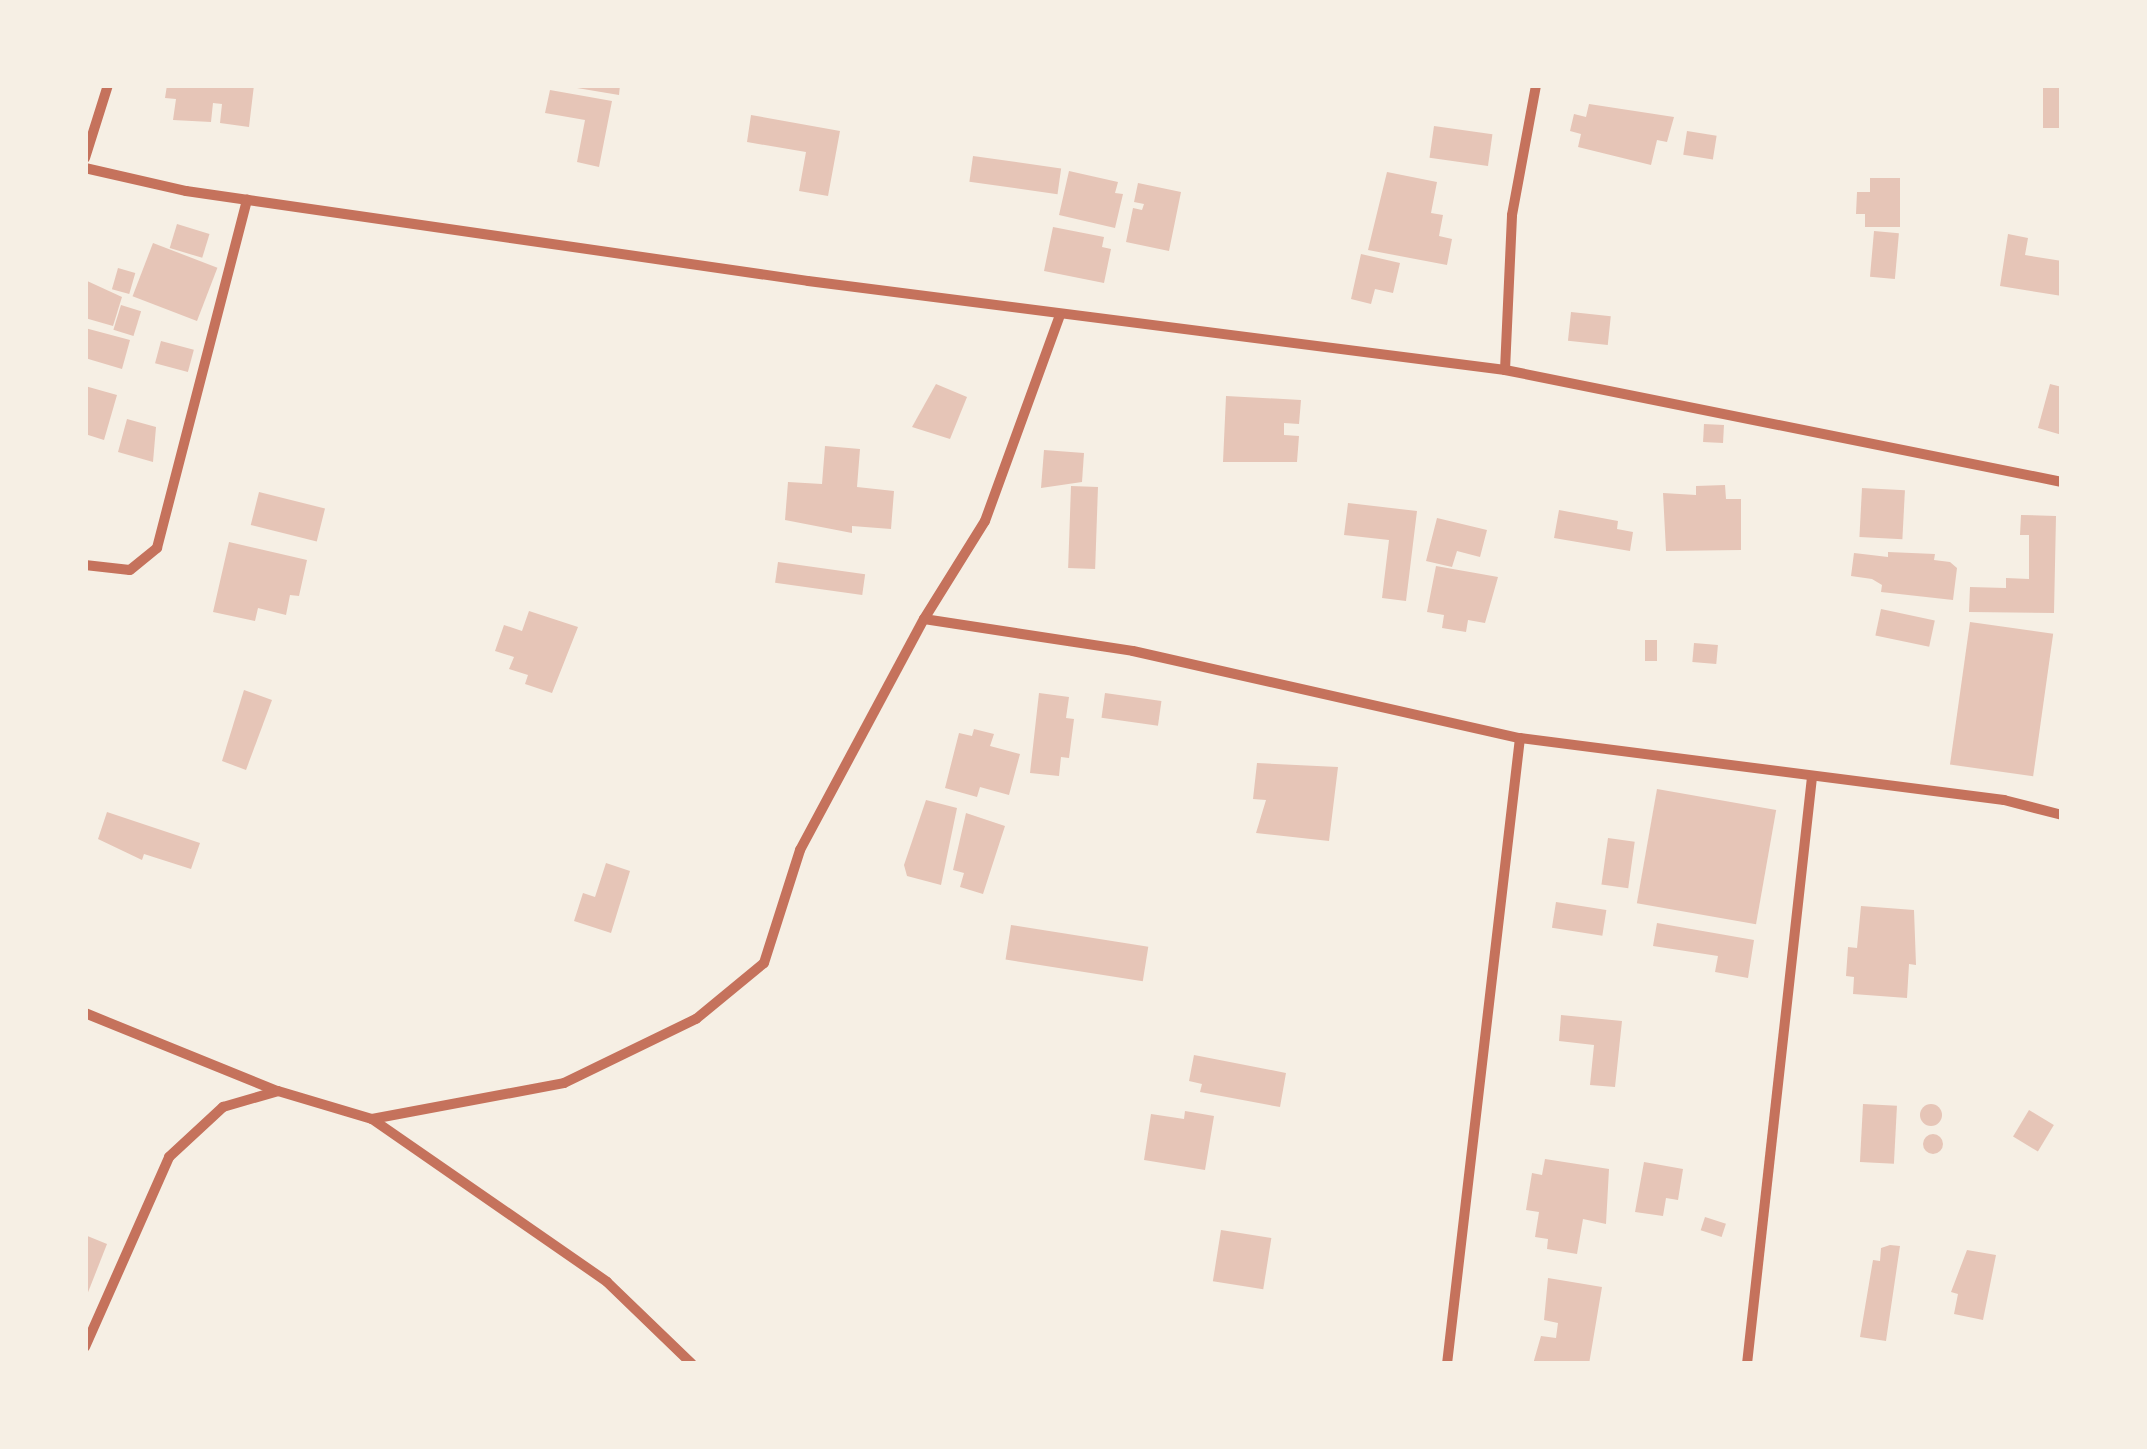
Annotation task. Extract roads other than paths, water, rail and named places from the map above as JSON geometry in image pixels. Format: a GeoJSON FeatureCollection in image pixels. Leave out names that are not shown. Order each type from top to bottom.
{"type":"FeatureCollection","features":[{"type":"Feature","properties":{"kind":"street"},"geometry":{"type":"LineString","coordinates":[[85,158],[108,85]]}},
{"type":"Feature","properties":{"kind":"street"},"geometry":{"type":"LineString","coordinates":[[1505,370],[1512,215],[1536,85]]}},
{"type":"Feature","properties":{"kind":"street"},"geometry":{"type":"LineString","coordinates":[[85,168],[246,199],[1060,315],[1505,370],[2062,482]]}},
{"type":"Feature","properties":{"kind":"street"},"geometry":{"type":"LineString","coordinates":[[85,564],[130,570],[157,548],[246,199]]}},
{"type":"Feature","properties":{"kind":"street"},"geometry":{"type":"LineString","coordinates":[[372,1119],[564,1083],[696,1019],[764,963],[800,850],[924,619],[985,521],[1060,315]]}},
{"type":"Feature","properties":{"kind":"street"},"geometry":{"type":"LineString","coordinates":[[924,619],[1132,650],[1520,738],[2004,800],[2062,815]]}},
{"type":"Feature","properties":{"kind":"street"},"geometry":{"type":"LineString","coordinates":[[1448,1364],[1520,738]]}},
{"type":"Feature","properties":{"kind":"street"},"geometry":{"type":"LineString","coordinates":[[1747,1364],[1812,777]]}},
{"type":"Feature","properties":{"kind":"street"},"geometry":{"type":"LineString","coordinates":[[85,1013],[278,1091],[372,1119],[606,1282],[692,1364]]}},
{"type":"Feature","properties":{"kind":"street"},"geometry":{"type":"LineString","coordinates":[[85,1347],[169,1156],[223,1107],[278,1091]]}}]}
